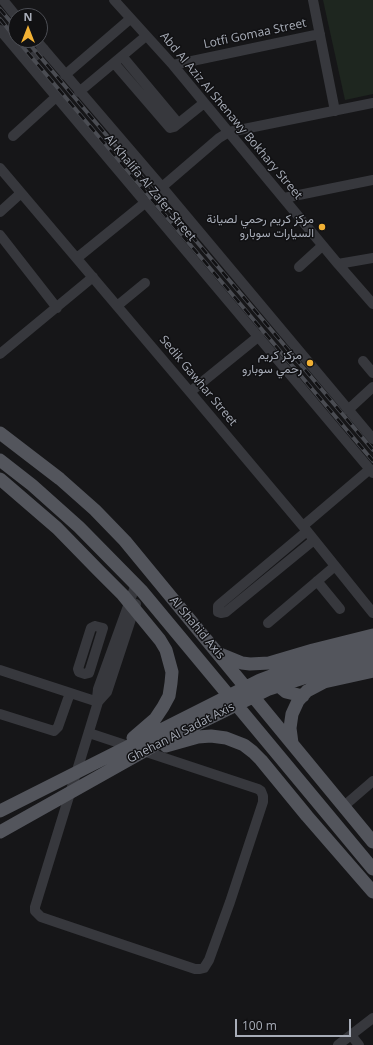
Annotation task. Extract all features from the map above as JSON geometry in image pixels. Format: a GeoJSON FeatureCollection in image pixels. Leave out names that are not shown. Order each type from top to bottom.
{"type":"FeatureCollection","features":[{"type":"Feature","properties":{"kind":"main road","name":"Al Shahid Axis"},"geometry":{"type":"LineString","coordinates":[[0,433],[60,479],[110,525],[125,541],[373,842]]}},
{"type":"Feature","properties":{"kind":"main road","name":"Al Shahid Axis"},"geometry":{"type":"LineString","coordinates":[[0,460],[32,485],[79,527],[138,587],[373,869]]}},
{"type":"Feature","properties":{"kind":"main road"},"geometry":{"type":"LineString","coordinates":[[0,479],[57,528],[123,595],[160,640],[166,650],[172,672],[169,696],[155,718],[119,750]]}},
{"type":"Feature","properties":{"kind":"main road"},"geometry":{"type":"LineString","coordinates":[[218,653],[229,659],[242,663],[269,663],[373,635]]}},
{"type":"Feature","properties":{"kind":"main road","name":"Ghehan Al Sadat Axis"},"geometry":{"type":"LineString","coordinates":[[0,811],[260,680],[320,660],[373,648]]}},
{"type":"Feature","properties":{"kind":"main road","name":"Ghehan Al Sadat Axis"},"geometry":{"type":"LineString","coordinates":[[0,832],[154,746],[270,689],[325,671],[373,659]]}},
{"type":"Feature","properties":{"kind":"main road"},"geometry":{"type":"LineString","coordinates":[[269,663],[270,674],[281,689],[291,694],[303,696]]}},
{"type":"Feature","properties":{"kind":"main road"},"geometry":{"type":"LineString","coordinates":[[292,743],[290,728],[292,714],[303,696],[312,687],[324,682],[373,671]]}},
{"type":"Feature","properties":{"kind":"main road"},"geometry":{"type":"LineString","coordinates":[[154,746],[170,745],[204,736],[226,738],[244,745],[267,767],[373,892]]}},
{"type":"Feature","properties":{"kind":"street"},"geometry":{"type":"LineString","coordinates":[[3,0],[10,8]]}},
{"type":"Feature","properties":{"kind":"street","name":"Abd Al Aziz Al Shenawy Bokhary Street"},"geometry":{"type":"LineString","coordinates":[[114,0],[173,65],[322,246],[373,304]]}},
{"type":"Feature","properties":{"kind":"street"},"geometry":{"type":"LineString","coordinates":[[313,0],[335,111]]}},
{"type":"Feature","properties":{"kind":"street"},"geometry":{"type":"LineString","coordinates":[[66,75],[130,19]]}},
{"type":"Feature","properties":{"kind":"street","name":"Al Khalifa Al Zafer Street"},"geometry":{"type":"LineString","coordinates":[[0,30],[372,471]]}},
{"type":"Feature","properties":{"kind":"street","name":"Lotfi Gomaa Street"},"geometry":{"type":"LineString","coordinates":[[173,65],[320,34]]}},
{"type":"Feature","properties":{"kind":"street"},"geometry":{"type":"LineString","coordinates":[[79,92],[146,36]]}},
{"type":"Feature","properties":{"kind":"street"},"geometry":{"type":"LineString","coordinates":[[27,62],[44,49]]}},
{"type":"Feature","properties":{"kind":"street","name":"Al Khalifa Al Zafer Street"},"geometry":{"type":"LineString","coordinates":[[44,49],[79,92],[162,187],[373,440]]}},
{"type":"Feature","properties":{"kind":"street"},"geometry":{"type":"LineString","coordinates":[[122,56],[178,123]]}},
{"type":"Feature","properties":{"kind":"street"},"geometry":{"type":"LineString","coordinates":[[114,63],[168,128],[172,128],[204,103]]}},
{"type":"Feature","properties":{"kind":"street"},"geometry":{"type":"LineString","coordinates":[[13,136],[56,97]]}},
{"type":"Feature","properties":{"kind":"street"},"geometry":{"type":"LineString","coordinates":[[162,187],[219,138],[229,132],[373,103]]}},
{"type":"Feature","properties":{"kind":"street","name":"Sedik Gawhar Street"},"geometry":{"type":"LineString","coordinates":[[0,168],[305,529],[373,613]]}},
{"type":"Feature","properties":{"kind":"street"},"geometry":{"type":"LineString","coordinates":[[284,198],[373,180]]}},
{"type":"Feature","properties":{"kind":"street"},"geometry":{"type":"LineString","coordinates":[[0,212],[22,193]]}},
{"type":"Feature","properties":{"kind":"street"},"geometry":{"type":"LineString","coordinates":[[77,258],[146,202]]}},
{"type":"Feature","properties":{"kind":"street"},"geometry":{"type":"LineString","coordinates":[[0,235],[57,308]]}},
{"type":"Feature","properties":{"kind":"street"},"geometry":{"type":"LineString","coordinates":[[299,267],[322,246]]}},
{"type":"Feature","properties":{"kind":"street"},"geometry":{"type":"LineString","coordinates":[[338,264],[373,258]]}},
{"type":"Feature","properties":{"kind":"street"},"geometry":{"type":"LineString","coordinates":[[0,354],[93,277]]}},
{"type":"Feature","properties":{"kind":"street"},"geometry":{"type":"LineString","coordinates":[[117,306],[145,283]]}},
{"type":"Feature","properties":{"kind":"street"},"geometry":{"type":"LineString","coordinates":[[190,392],[259,336]]}},
{"type":"Feature","properties":{"kind":"street"},"geometry":{"type":"LineString","coordinates":[[363,361],[373,373]]}},
{"type":"Feature","properties":{"kind":"street"},"geometry":{"type":"LineString","coordinates":[[348,410],[373,386]]}},
{"type":"Feature","properties":{"kind":"street"},"geometry":{"type":"LineString","coordinates":[[314,540],[257,580],[305,529],[372,471]]}},
{"type":"Feature","properties":{"kind":"street"},"geometry":{"type":"LineString","coordinates":[[268,623],[335,566]]}},
{"type":"Feature","properties":{"kind":"street"},"geometry":{"type":"LineString","coordinates":[[317,581],[340,609]]}},
{"type":"Feature","properties":{"kind":"street"},"geometry":{"type":"LineString","coordinates":[[98,702],[98,689],[118,633],[138,587]]}},
{"type":"Feature","properties":{"kind":"street"},"geometry":{"type":"LineString","coordinates":[[89,733],[258,789],[263,796],[263,802],[230,902],[209,960],[204,968],[196,969],[96,936],[41,917],[35,911],[98,702],[106,692],[138,587]]}},
{"type":"Feature","properties":{"kind":"street"},"geometry":{"type":"LineString","coordinates":[[103,628],[118,633]]}},
{"type":"Feature","properties":{"kind":"street"},"geometry":{"type":"LineString","coordinates":[[0,670],[98,702]]}},
{"type":"Feature","properties":{"kind":"street"},"geometry":{"type":"LineString","coordinates":[[0,714],[54,731],[58,727],[70,693]]}},
{"type":"Feature","properties":{"kind":"street"},"geometry":{"type":"LineString","coordinates":[[344,806],[373,781]]}},
{"type":"Feature","properties":{"kind":"street"},"geometry":{"type":"LineString","coordinates":[[338,1045],[373,1018]]}},
{"type":"Feature","properties":{"kind":"street"},"geometry":{"type":"LineString","coordinates":[[351,1035],[359,1045]]}},
{"type":"Feature","properties":{"kind":"shaded area"},"geometry":{"type":"Polygon","coordinates":[[[323,0],[373,0],[373,94],[345,100],[323,0]]]}},
{"type":"Feature","properties":{"kind":"railway"},"geometry":{"type":"LineString","coordinates":[[0,9],[8,18]]}},
{"type":"Feature","properties":{"kind":"railway"},"geometry":{"type":"LineString","coordinates":[[0,19],[8,29]]}},
{"type":"Feature","properties":{"kind":"railway"},"geometry":{"type":"LineString","coordinates":[[24,48],[373,461]]}},
{"type":"Feature","properties":{"kind":"railway"},"geometry":{"type":"LineString","coordinates":[[33,48],[373,450]]}},
{"type":"Feature","properties":{"kind":"place","name":"مركز كريم رحمي لصيانة السيارات سوبارو"},"geometry":{"type":"Point","coordinates":[322,227]}},
{"type":"Feature","properties":{"kind":"place","name":"مركز كريم رحمي سوبارو"},"geometry":{"type":"Point","coordinates":[310,363]}}]}
